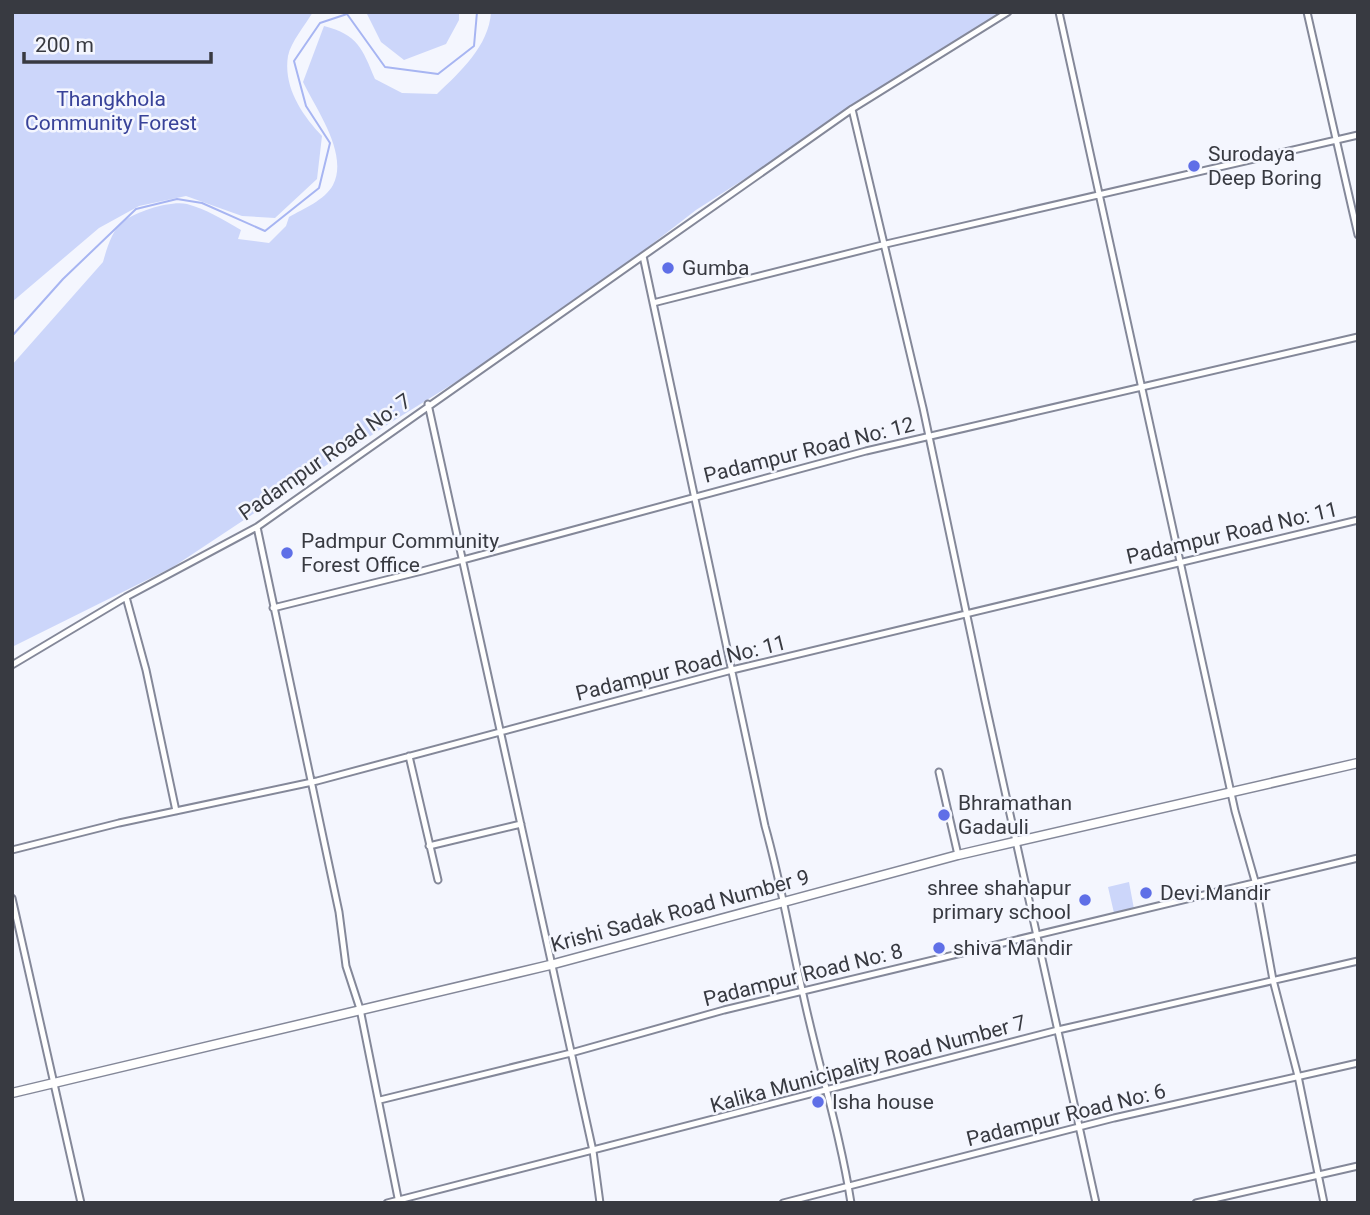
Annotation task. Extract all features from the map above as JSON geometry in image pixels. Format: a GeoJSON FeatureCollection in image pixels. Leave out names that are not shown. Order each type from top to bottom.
{"type":"FeatureCollection","features":[{"type":"Feature","properties":{"kind":"street","name":"Padampur Road No: 7"},"geometry":{"type":"LineString","coordinates":[[12,665],[126,597],[257,527],[428,404],[852,110],[1008,12]]}},
{"type":"Feature","properties":{"kind":"street"},"geometry":{"type":"LineString","coordinates":[[1059,12],[1255,881],[1273,980],[1298,1076],[1324,1203]]}},
{"type":"Feature","properties":{"kind":"street"},"geometry":{"type":"LineString","coordinates":[[1307,12],[1358,235]]}},
{"type":"Feature","properties":{"kind":"street"},"geometry":{"type":"LineString","coordinates":[[852,110],[886,244],[1096,1203]]}},
{"type":"Feature","properties":{"kind":"street"},"geometry":{"type":"LineString","coordinates":[[653,303],[886,244],[1358,135]]}},
{"type":"Feature","properties":{"kind":"street"},"geometry":{"type":"LineString","coordinates":[[643,256],[765,826],[785,899],[802,992],[841,1140],[851,1203]]}},
{"type":"Feature","properties":{"kind":"street","name":"Padampur Road No: 12"},"geometry":{"type":"LineString","coordinates":[[273,608],[927,436],[1358,337]]}},
{"type":"Feature","properties":{"kind":"street"},"geometry":{"type":"LineString","coordinates":[[428,404],[593,1151],[600,1203]]}},
{"type":"Feature","properties":{"kind":"street","name":"Padampur Road No: 11"},"geometry":{"type":"LineString","coordinates":[[12,850],[309,783],[732,670],[1181,560],[1358,520]]}},
{"type":"Feature","properties":{"kind":"street"},"geometry":{"type":"LineString","coordinates":[[257,527],[309,783],[339,912],[346,965],[360,1009],[399,1201]]}},
{"type":"Feature","properties":{"kind":"street"},"geometry":{"type":"LineString","coordinates":[[126,597],[146,670],[176,811]]}},
{"type":"Feature","properties":{"kind":"street"},"geometry":{"type":"LineString","coordinates":[[409,756],[438,880]]}},
{"type":"Feature","properties":{"kind":"street","name":"Krishi Sadak Road Number 9"},"geometry":{"type":"LineString","coordinates":[[12,1093],[550,965],[785,899],[958,855],[1358,763]]}},
{"type":"Feature","properties":{"kind":"street"},"geometry":{"type":"LineString","coordinates":[[939,772],[958,855]]}},
{"type":"Feature","properties":{"kind":"street"},"geometry":{"type":"LineString","coordinates":[[429,846],[521,824]]}},
{"type":"Feature","properties":{"kind":"street","name":"Padampur Road No: 8"},"geometry":{"type":"LineString","coordinates":[[380,1100],[571,1053],[673,1023],[1358,858]]}},
{"type":"Feature","properties":{"kind":"street"},"geometry":{"type":"LineString","coordinates":[[12,898],[81,1203]]}},
{"type":"Feature","properties":{"kind":"street","name":"Kalika Municipality Road Number 7"},"geometry":{"type":"LineString","coordinates":[[387,1203],[1058,1030],[1358,961]]}},
{"type":"Feature","properties":{"kind":"street","name":"Padampur Road No: 6"},"geometry":{"type":"LineString","coordinates":[[783,1203],[1080,1128],[1358,1063]]}},
{"type":"Feature","properties":{"kind":"street"},"geometry":{"type":"LineString","coordinates":[[1196,1203],[1358,1166]]}},
{"type":"Feature","properties":{"kind":"green space","name":"Thangkhola Community Forest"},"geometry":{"type":"Polygon","coordinates":[[[12,12],[313,12],[292,45],[287,67],[288,79],[296,100],[322,136],[317,179],[275,218],[242,216],[186,196],[139,206],[99,228],[12,302],[12,12]]]}},
{"type":"Feature","properties":{"kind":"green space"},"geometry":{"type":"Polygon","coordinates":[[[366,12],[459,12],[459,20],[446,44],[404,60],[381,42],[366,12]]]}},
{"type":"Feature","properties":{"kind":"green space"},"geometry":{"type":"Polygon","coordinates":[[[491,12],[1006,12],[696,210],[549,324],[390,423],[173,567],[12,647],[12,365],[103,262],[113,234],[120,224],[131,217],[164,205],[187,204],[241,230],[238,239],[269,243],[286,226],[289,217],[325,195],[333,185],[337,160],[329,132],[303,82],[324,26],[344,34],[357,44],[375,79],[402,93],[437,94],[464,67],[479,47],[485,36],[491,12]]]}},
{"type":"Feature","properties":{"kind":"green space"},"geometry":{"type":"Polygon","coordinates":[[[1129,882],[1134,909],[1114,913],[1108,887],[1129,882]]]}},
{"type":"Feature","properties":{"kind":"waterway"},"geometry":{"type":"LineString","coordinates":[[12,336],[63,279],[136,209],[177,199],[202,203],[265,231],[319,188],[330,143],[306,106],[294,61],[320,23],[347,14],[385,67],[438,74],[474,46],[477,12]]}},
{"type":"Feature","properties":{"kind":"place","name":"Surodaya Deep Boring"},"geometry":{"type":"Point","coordinates":[1194,166]}},
{"type":"Feature","properties":{"kind":"place","name":"Gumba"},"geometry":{"type":"Point","coordinates":[668,268]}},
{"type":"Feature","properties":{"kind":"place","name":"Padmpur Community Forest Office"},"geometry":{"type":"Point","coordinates":[287,553]}},
{"type":"Feature","properties":{"kind":"place","name":"Bhramathan Gadauli"},"geometry":{"type":"Point","coordinates":[944,815]}},
{"type":"Feature","properties":{"kind":"place","name":"Devi Mandir"},"geometry":{"type":"Point","coordinates":[1146,893]}},
{"type":"Feature","properties":{"kind":"place","name":"shree shahapur primary school"},"geometry":{"type":"Point","coordinates":[1085,900]}},
{"type":"Feature","properties":{"kind":"place","name":"shiva Mandir"},"geometry":{"type":"Point","coordinates":[939,948]}},
{"type":"Feature","properties":{"kind":"place","name":"Isha house"},"geometry":{"type":"Point","coordinates":[818,1102]}}]}
